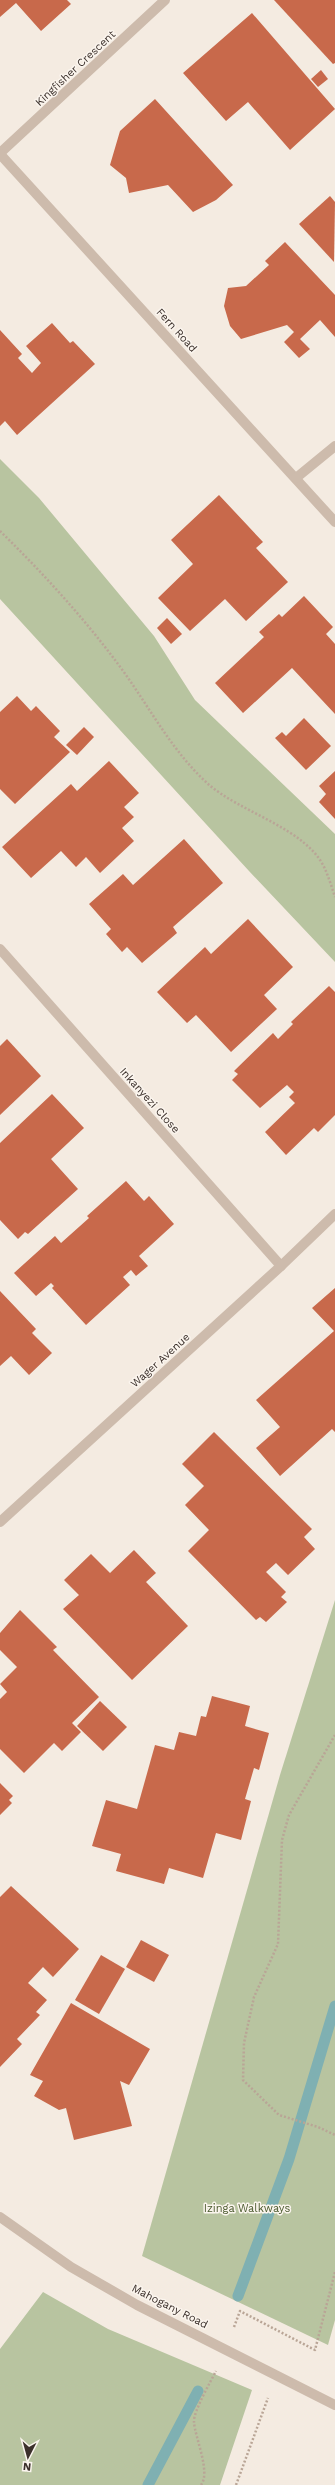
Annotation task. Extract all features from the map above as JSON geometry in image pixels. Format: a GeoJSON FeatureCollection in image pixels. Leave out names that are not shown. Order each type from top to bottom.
{"type":"FeatureCollection","features":[{"type":"Feature","properties":{"kind":"street","name":"Kingfisher Crescent"},"geometry":{"type":"LineString","coordinates":[[0,154],[165,0]]}},
{"type":"Feature","properties":{"kind":"street","name":"Fern Road"},"geometry":{"type":"LineString","coordinates":[[0,154],[335,522]]}},
{"type":"Feature","properties":{"kind":"street"},"geometry":{"type":"LineString","coordinates":[[296,478],[335,446]]}},
{"type":"Feature","properties":{"kind":"street","name":"Inkanyezi Close"},"geometry":{"type":"LineString","coordinates":[[0,949],[281,1266]]}},
{"type":"Feature","properties":{"kind":"street","name":"Wager Avenue"},"geometry":{"type":"LineString","coordinates":[[0,1522],[281,1266],[335,1214]]}},
{"type":"Feature","properties":{"kind":"street","name":"Mahogany Road"},"geometry":{"type":"LineString","coordinates":[[0,2217],[71,2267],[138,2305],[226,2348],[335,2405]]}},
{"type":"Feature","properties":{"kind":"path"},"geometry":{"type":"LineString","coordinates":[[0,531],[36,566],[118,664],[170,742],[205,782],[223,798],[282,827],[304,842],[325,867],[335,897]]}},
{"type":"Feature","properties":{"kind":"path"},"geometry":{"type":"LineString","coordinates":[[335,1735],[289,1815],[282,1840],[278,1944],[254,1997],[244,2043],[243,2080],[279,2115],[318,2127],[335,2135]]}},
{"type":"Feature","properties":{"kind":"path"},"geometry":{"type":"LineString","coordinates":[[236,2485],[264,2403],[282,2378]]}},
{"type":"Feature","properties":{"kind":"green space"},"geometry":{"type":"Polygon","coordinates":[[[0,459],[39,498],[154,636],[195,700],[335,834],[335,962],[249,871],[0,599],[0,459]]]}},
{"type":"Feature","properties":{"kind":"green space","name":"Izinga Walkways"},"geometry":{"type":"Polygon","coordinates":[[[335,1600],[335,2320],[328,2345],[142,2256],[280,1775],[335,1600]]]}},
{"type":"Feature","properties":{"kind":"green space"},"geometry":{"type":"Polygon","coordinates":[[[43,2292],[108,2329],[252,2390],[220,2485],[0,2485],[0,2349],[43,2292]]]}},
{"type":"Feature","properties":{"kind":"building"},"geometry":{"type":"Polygon","coordinates":[[[0,0],[67,0],[71,4],[41,31],[16,3],[0,17],[0,0]]]}},
{"type":"Feature","properties":{"kind":"building"},"geometry":{"type":"Polygon","coordinates":[[[274,0],[335,0],[335,63],[333,64],[274,0]]]}},
{"type":"Feature","properties":{"kind":"building"},"geometry":{"type":"Polygon","coordinates":[[[252,13],[335,109],[290,150],[248,102],[226,121],[183,73],[252,13]]]}},
{"type":"Feature","properties":{"kind":"building"},"geometry":{"type":"Polygon","coordinates":[[[321,70],[328,79],[318,87],[311,79],[321,70]]]}},
{"type":"Feature","properties":{"kind":"building"},"geometry":{"type":"Polygon","coordinates":[[[155,99],[233,185],[216,200],[193,212],[168,185],[129,193],[126,178],[110,165],[120,131],[155,99]]]}},
{"type":"Feature","properties":{"kind":"building"},"geometry":{"type":"Polygon","coordinates":[[[330,196],[335,202],[334,262],[299,224],[330,196]]]}},
{"type":"Feature","properties":{"kind":"building"},"geometry":{"type":"Polygon","coordinates":[[[285,242],[335,295],[335,337],[320,320],[300,339],[310,349],[299,358],[284,342],[294,332],[287,325],[241,339],[230,326],[224,306],[228,288],[246,286],[269,265],[265,261],[285,242]]]}},
{"type":"Feature","properties":{"kind":"building"},"geometry":{"type":"Polygon","coordinates":[[[52,323],[70,343],[73,341],[95,364],[17,435],[5,421],[0,426],[0,330],[22,354],[18,358],[32,373],[41,363],[26,346],[52,323]]]}},
{"type":"Feature","properties":{"kind":"building"},"geometry":{"type":"Polygon","coordinates":[[[219,495],[263,542],[256,548],[288,582],[246,621],[225,599],[190,631],[158,598],[193,564],[171,540],[219,495]]]}},
{"type":"Feature","properties":{"kind":"building"},"geometry":{"type":"Polygon","coordinates":[[[304,596],[333,627],[326,634],[335,644],[335,714],[292,668],[243,713],[215,683],[264,637],[259,632],[279,614],[282,617],[304,596]]]}},
{"type":"Feature","properties":{"kind":"building"},"geometry":{"type":"Polygon","coordinates":[[[167,618],[182,634],[171,644],[157,628],[167,618]]]}},
{"type":"Feature","properties":{"kind":"building"},"geometry":{"type":"Polygon","coordinates":[[[17,696],[31,711],[36,706],[60,731],[54,737],[70,752],[15,804],[0,789],[0,712],[17,696]]]}},
{"type":"Feature","properties":{"kind":"building"},"geometry":{"type":"Polygon","coordinates":[[[304,718],[331,746],[306,770],[275,738],[282,732],[286,736],[304,718]]]}},
{"type":"Feature","properties":{"kind":"building"},"geometry":{"type":"Polygon","coordinates":[[[84,727],[94,737],[77,755],[66,745],[84,727]]]}},
{"type":"Feature","properties":{"kind":"building"},"geometry":{"type":"Polygon","coordinates":[[[109,761],[139,793],[124,807],[134,817],[122,828],[134,841],[100,873],[86,857],[76,867],[61,851],[31,878],[2,847],[71,784],[77,791],[109,761]]]}},
{"type":"Feature","properties":{"kind":"building"},"geometry":{"type":"Polygon","coordinates":[[[335,771],[335,819],[319,802],[326,794],[319,786],[335,771]]]}},
{"type":"Feature","properties":{"kind":"building"},"geometry":{"type":"Polygon","coordinates":[[[184,839],[223,883],[173,927],[177,933],[142,963],[127,947],[122,952],[106,934],[111,929],[89,904],[123,874],[133,885],[184,839]]]}},
{"type":"Feature","properties":{"kind":"building"},"geometry":{"type":"Polygon","coordinates":[[[248,919],[293,967],[264,995],[277,1009],[231,1052],[196,1015],[187,1023],[157,992],[205,947],[211,954],[248,919]]]}},
{"type":"Feature","properties":{"kind":"building"},"geometry":{"type":"Polygon","coordinates":[[[329,986],[335,992],[335,1115],[318,1132],[314,1128],[286,1155],[265,1132],[295,1103],[289,1097],[294,1092],[287,1085],[260,1108],[232,1080],[238,1074],[234,1071],[273,1033],[278,1039],[293,1024],[291,1022],[329,986]]]}},
{"type":"Feature","properties":{"kind":"building"},"geometry":{"type":"Polygon","coordinates":[[[7,1039],[41,1076],[0,1115],[0,1046],[7,1039]]]}},
{"type":"Feature","properties":{"kind":"building"},"geometry":{"type":"Polygon","coordinates":[[[52,1094],[84,1128],[51,1159],[78,1189],[28,1234],[25,1232],[18,1239],[0,1220],[0,1143],[52,1094]]]}},
{"type":"Feature","properties":{"kind":"building"},"geometry":{"type":"Polygon","coordinates":[[[126,1181],[144,1201],[149,1196],[174,1224],[139,1256],[148,1266],[136,1276],[131,1270],[123,1277],[130,1285],[86,1325],[52,1288],[54,1286],[51,1283],[36,1296],[14,1273],[55,1236],[61,1243],[89,1218],[87,1216],[126,1181]]]}},
{"type":"Feature","properties":{"kind":"building"},"geometry":{"type":"Polygon","coordinates":[[[335,1288],[335,1432],[332,1429],[280,1476],[256,1448],[280,1427],[256,1400],[334,1331],[312,1308],[335,1288]]]}},
{"type":"Feature","properties":{"kind":"building"},"geometry":{"type":"Polygon","coordinates":[[[0,1291],[36,1329],[32,1333],[52,1353],[29,1375],[11,1356],[0,1366],[0,1291]]]}},
{"type":"Feature","properties":{"kind":"building"},"geometry":{"type":"Polygon","coordinates":[[[214,1432],[312,1529],[304,1537],[315,1549],[288,1575],[276,1563],[266,1572],[286,1592],[281,1597],[287,1602],[266,1622],[260,1617],[256,1620],[188,1551],[209,1530],[185,1505],[204,1486],[182,1464],[214,1432]]]}},
{"type":"Feature","properties":{"kind":"building"},"geometry":{"type":"Polygon","coordinates":[[[134,1550],[156,1573],[146,1582],[188,1626],[132,1680],[63,1609],[79,1595],[64,1580],[91,1554],[110,1573],[134,1550]]]}},
{"type":"Feature","properties":{"kind":"building"},"geometry":{"type":"Polygon","coordinates":[[[20,1610],[57,1647],[53,1650],[99,1697],[72,1723],[81,1732],[62,1751],[54,1743],[24,1773],[0,1749],[0,1699],[7,1692],[0,1684],[17,1667],[0,1650],[0,1633],[20,1610]]]}},
{"type":"Feature","properties":{"kind":"building"},"geometry":{"type":"Polygon","coordinates":[[[212,1696],[250,1706],[245,1726],[269,1733],[259,1770],[254,1768],[245,1799],[251,1801],[241,1840],[216,1833],[203,1878],[169,1868],[164,1884],[116,1871],[121,1854],[92,1846],[106,1800],[137,1809],[155,1745],[174,1750],[179,1732],[196,1736],[201,1716],[206,1717],[212,1696]]]}},
{"type":"Feature","properties":{"kind":"building"},"geometry":{"type":"Polygon","coordinates":[[[100,1701],[127,1727],[103,1751],[77,1726],[100,1701]]]}},
{"type":"Feature","properties":{"kind":"building"},"geometry":{"type":"Polygon","coordinates":[[[0,1783],[13,1796],[9,1800],[12,1803],[0,1815],[0,1783]]]}},
{"type":"Feature","properties":{"kind":"building"},"geometry":{"type":"Polygon","coordinates":[[[11,1886],[79,1949],[53,1977],[43,1967],[28,1983],[47,2000],[36,2012],[40,2015],[17,2039],[22,2044],[0,2067],[0,1897],[11,1886]]]}},
{"type":"Feature","properties":{"kind":"building"},"geometry":{"type":"Polygon","coordinates":[[[141,1940],[169,1955],[154,1982],[126,1967],[141,1940]]]}},
{"type":"Feature","properties":{"kind":"building"},"geometry":{"type":"Polygon","coordinates":[[[101,1955],[125,1969],[99,2014],[75,2000],[101,1955]]]}},
{"type":"Feature","properties":{"kind":"building"},"geometry":{"type":"Polygon","coordinates":[[[71,2003],[150,2049],[129,2085],[120,2081],[132,2126],[74,2140],[66,2108],[59,2110],[34,2096],[43,2081],[30,2075],[71,2003]]]}},
{"type":"Feature","properties":{"kind":"waterway"},"geometry":{"type":"LineString","coordinates":[[238,2296],[289,2159],[335,2006]]}},
{"type":"Feature","properties":{"kind":"waterway"},"geometry":{"type":"LineString","coordinates":[[148,2485],[198,2391]]}}]}
